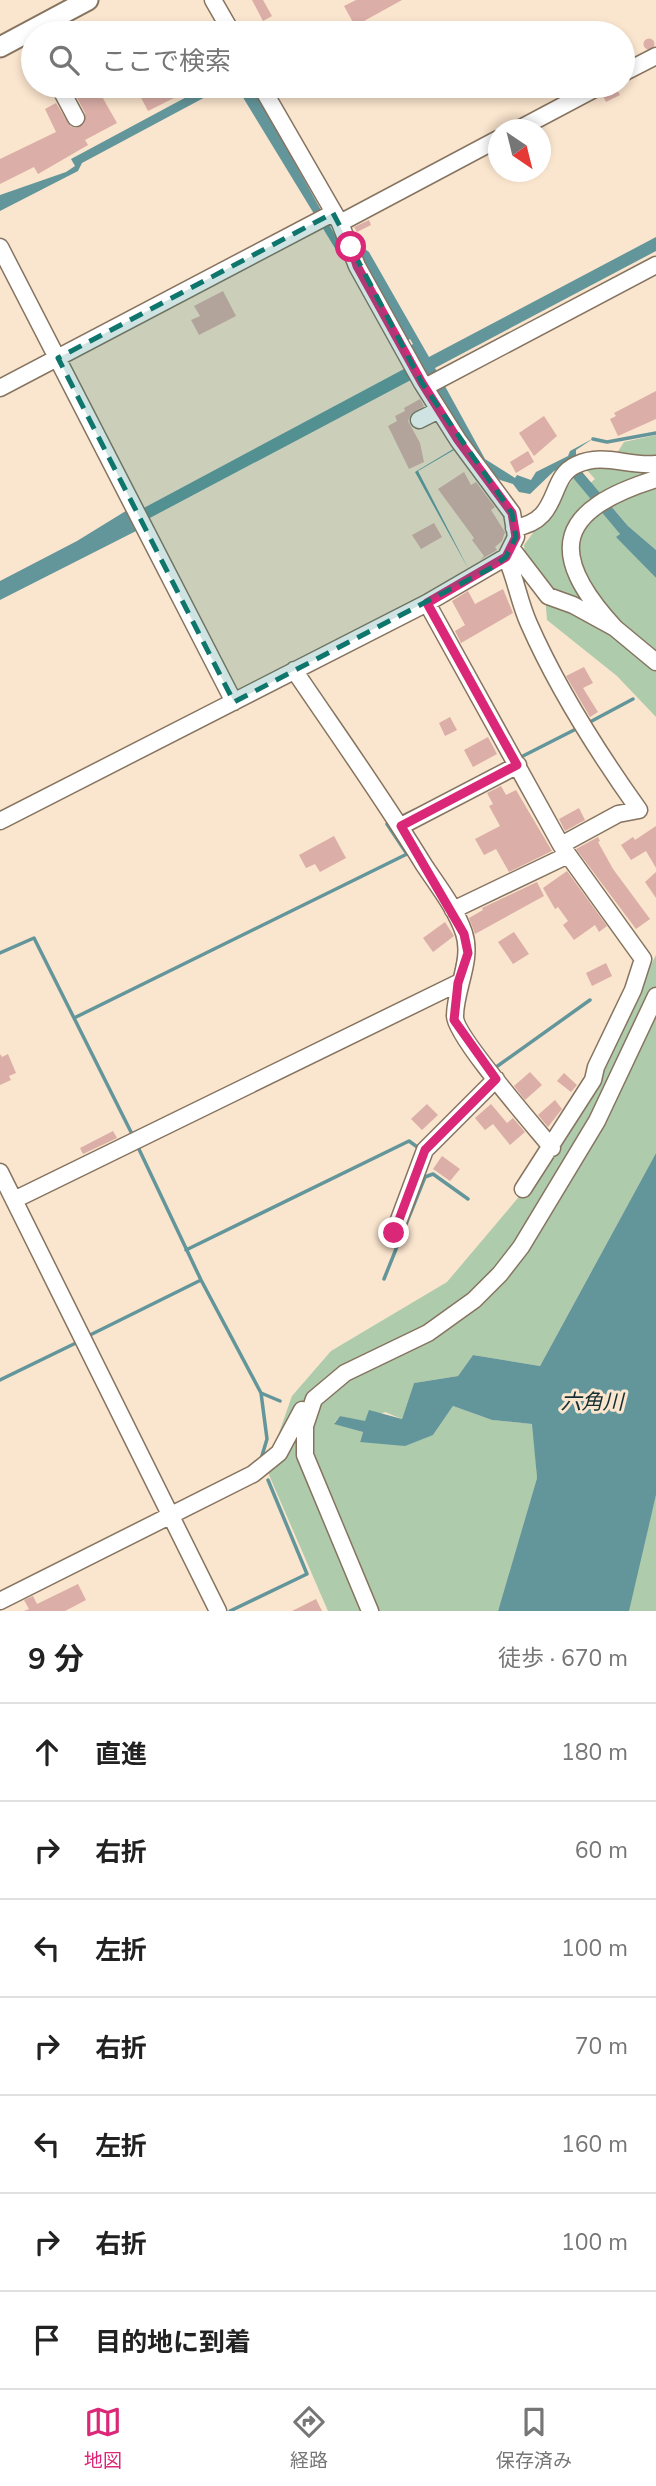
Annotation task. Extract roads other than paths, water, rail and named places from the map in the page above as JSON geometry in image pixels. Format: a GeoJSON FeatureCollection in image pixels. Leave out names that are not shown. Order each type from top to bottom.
{"type":"FeatureCollection","features":[{"type":"Feature","properties":{"kind":"main road"},"geometry":{"type":"LineString","coordinates":[[53,21],[88,0]]}},
{"type":"Feature","properties":{"kind":"main road"},"geometry":{"type":"LineString","coordinates":[[0,47],[21,38]]}},
{"type":"Feature","properties":{"kind":"street"},"geometry":{"type":"LineString","coordinates":[[213,0],[225,21]]}},
{"type":"Feature","properties":{"kind":"street"},"geometry":{"type":"LineString","coordinates":[[635,67],[656,56]]}},
{"type":"Feature","properties":{"kind":"street"},"geometry":{"type":"LineString","coordinates":[[65,98],[76,118]]}},
{"type":"Feature","properties":{"kind":"street"},"geometry":{"type":"LineString","coordinates":[[267,98],[329,218],[353,252],[423,385],[461,444],[512,513],[514,528],[509,553],[527,620],[558,687],[639,810],[618,814],[565,850],[453,909]]}},
{"type":"Feature","properties":{"kind":"street"},"geometry":{"type":"LineString","coordinates":[[538,119],[577,98]]}},
{"type":"Feature","properties":{"kind":"street"},"geometry":{"type":"LineString","coordinates":[[0,388],[329,218],[488,144]]}},
{"type":"Feature","properties":{"kind":"street"},"geometry":{"type":"LineString","coordinates":[[0,247],[234,702]]}},
{"type":"Feature","properties":{"kind":"street"},"geometry":{"type":"LineString","coordinates":[[423,385],[446,376],[656,265]]}},
{"type":"Feature","properties":{"kind":"street"},"geometry":{"type":"LineString","coordinates":[[419,420],[439,410]]}},
{"type":"Feature","properties":{"kind":"street"},"geometry":{"type":"LineString","coordinates":[[514,528],[528,526],[545,513],[571,468],[599,458],[656,464]]}},
{"type":"Feature","properties":{"kind":"street"},"geometry":{"type":"LineString","coordinates":[[656,479],[618,491],[600,501],[576,526],[568,545],[569,558],[579,581],[598,610],[656,662]]}},
{"type":"Feature","properties":{"kind":"street"},"geometry":{"type":"LineString","coordinates":[[509,553],[548,596],[573,605],[615,628]]}},
{"type":"Feature","properties":{"kind":"street"},"geometry":{"type":"LineString","coordinates":[[0,821],[427,603],[509,553]]}},
{"type":"Feature","properties":{"kind":"street"},"geometry":{"type":"LineString","coordinates":[[427,603],[565,850],[643,959],[633,990],[596,1067],[593,1080],[552,1148],[523,1189]]}},
{"type":"Feature","properties":{"kind":"street"},"geometry":{"type":"LineString","coordinates":[[294,670],[453,909],[464,934],[468,953],[453,985],[454,1020],[552,1148]]}},
{"type":"Feature","properties":{"kind":"street"},"geometry":{"type":"LineString","coordinates":[[397,822],[516,761]]}},
{"type":"Feature","properties":{"kind":"street"},"geometry":{"type":"LineString","coordinates":[[14,1200],[453,985]]}},
{"type":"Feature","properties":{"kind":"street"},"geometry":{"type":"LineString","coordinates":[[0,1601],[264,1467],[279,1453],[304,1404],[345,1373],[428,1333],[474,1300],[500,1275],[521,1247],[597,1121],[656,996]]}},
{"type":"Feature","properties":{"kind":"street"},"geometry":{"type":"LineString","coordinates":[[394,1233],[425,1150],[492,1073]]}},
{"type":"Feature","properties":{"kind":"street"},"geometry":{"type":"LineString","coordinates":[[0,1172],[218,1611]]}},
{"type":"Feature","properties":{"kind":"street"},"geometry":{"type":"LineString","coordinates":[[314,1399],[305,1426],[305,1455],[370,1611]]}},
{"type":"Feature","properties":{"kind":"water"},"geometry":{"type":"Polygon","coordinates":[[[185,98],[204,98],[82,163],[78,171],[0,211],[0,195],[66,172],[75,166],[71,159],[185,98]]]}},
{"type":"Feature","properties":{"kind":"water"},"geometry":{"type":"Polygon","coordinates":[[[243,98],[259,98],[341,246],[369,252],[429,357],[656,237],[656,251],[435,368],[485,459],[515,478],[517,475],[531,480],[536,472],[568,456],[570,451],[594,438],[576,450],[576,457],[572,460],[628,526],[656,550],[656,578],[616,537],[620,534],[564,467],[554,471],[530,494],[519,492],[513,484],[500,480],[484,467],[466,443],[418,471],[469,570],[415,472],[468,438],[461,433],[426,372],[146,520],[140,529],[0,600],[0,581],[77,541],[129,509],[140,510],[419,361],[410,346],[413,344],[410,339],[407,341],[361,257],[341,258],[243,98]]]}},
{"type":"Feature","properties":{"kind":"water","name":"六角川"},"geometry":{"type":"Polygon","coordinates":[[[656,1153],[656,1495],[629,1611],[498,1611],[537,1478],[532,1424],[492,1420],[453,1406],[433,1435],[405,1446],[360,1442],[363,1432],[334,1424],[340,1416],[365,1421],[369,1410],[402,1419],[414,1383],[458,1376],[473,1355],[540,1366],[656,1153]]]}},
{"type":"Feature","properties":{"kind":"waterway"},"geometry":{"type":"LineString","coordinates":[[593,439],[607,442],[656,433]]}},
{"type":"Feature","properties":{"kind":"waterway"},"geometry":{"type":"LineString","coordinates":[[588,723],[633,699]]}},
{"type":"Feature","properties":{"kind":"waterway"},"geometry":{"type":"LineString","coordinates":[[519,758],[578,728]]}},
{"type":"Feature","properties":{"kind":"waterway"},"geometry":{"type":"LineString","coordinates":[[400,817],[415,810]]}},
{"type":"Feature","properties":{"kind":"waterway"},"geometry":{"type":"LineString","coordinates":[[74,1018],[407,854],[387,824],[390,822]]}},
{"type":"Feature","properties":{"kind":"waterway"},"geometry":{"type":"LineString","coordinates":[[0,953],[34,938],[134,1138]]}},
{"type":"Feature","properties":{"kind":"waterway"},"geometry":{"type":"LineString","coordinates":[[455,976],[459,956]]}},
{"type":"Feature","properties":{"kind":"waterway"},"geometry":{"type":"LineString","coordinates":[[492,1070],[590,1000]]}},
{"type":"Feature","properties":{"kind":"waterway"},"geometry":{"type":"LineString","coordinates":[[186,1250],[409,1141],[420,1149]]}},
{"type":"Feature","properties":{"kind":"waterway"},"geometry":{"type":"LineString","coordinates":[[137,1145],[201,1280],[261,1393],[280,1401]]}},
{"type":"Feature","properties":{"kind":"waterway"},"geometry":{"type":"LineString","coordinates":[[425,1177],[433,1174],[468,1199]]}},
{"type":"Feature","properties":{"kind":"waterway"},"geometry":{"type":"LineString","coordinates":[[384,1279],[425,1177],[422,1176]]}},
{"type":"Feature","properties":{"kind":"waterway"},"geometry":{"type":"LineString","coordinates":[[86,1337],[201,1280]]}},
{"type":"Feature","properties":{"kind":"waterway"},"geometry":{"type":"LineString","coordinates":[[0,1380],[80,1341]]}},
{"type":"Feature","properties":{"kind":"waterway"},"geometry":{"type":"LineString","coordinates":[[261,1393],[267,1439],[261,1459]]}},
{"type":"Feature","properties":{"kind":"waterway"},"geometry":{"type":"LineString","coordinates":[[230,1611],[307,1574],[268,1480]]}}]}
